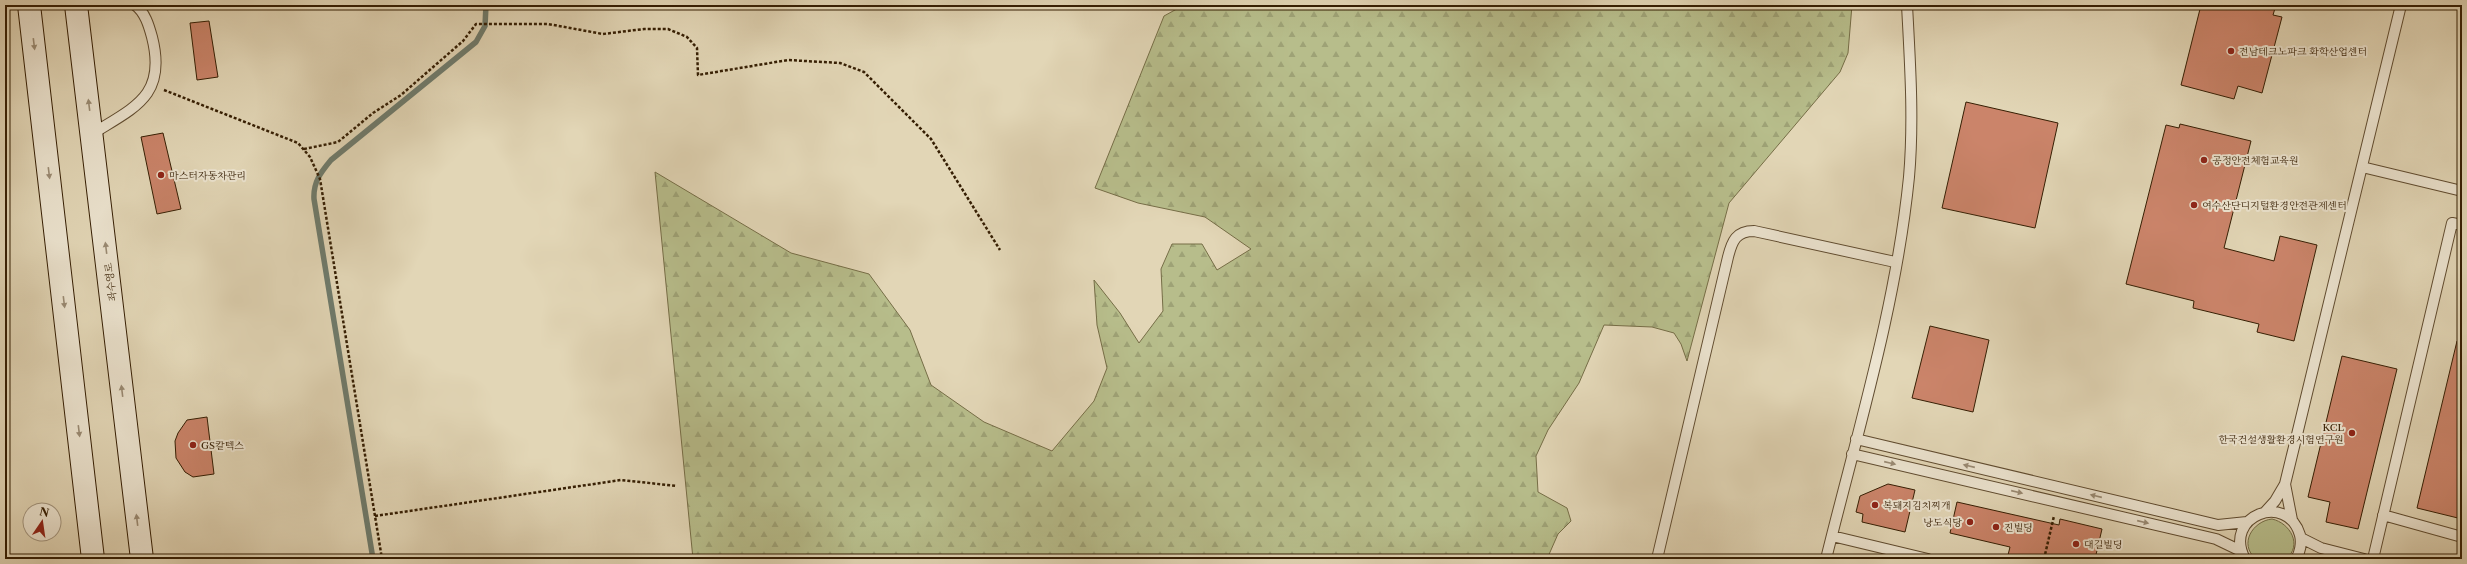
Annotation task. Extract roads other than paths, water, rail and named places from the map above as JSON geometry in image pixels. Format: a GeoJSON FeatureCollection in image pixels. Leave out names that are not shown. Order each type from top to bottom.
{"type":"FeatureCollection","features":[{"type":"Feature","properties":{"kind":"street"},"geometry":{"type":"LineString","coordinates":[[29,5],[94,559]]}},
{"type":"Feature","properties":{"kind":"street","name":"좌수영로"},"geometry":{"type":"LineString","coordinates":[[76,5],[142,559]]}},
{"type":"Feature","properties":{"kind":"lane"},"geometry":{"type":"LineString","coordinates":[[92,134],[138,105],[152,86],[155,70],[154,44],[145,17],[135,5]]}},
{"type":"Feature","properties":{"kind":"lane"},"geometry":{"type":"LineString","coordinates":[[1826,559],[1887,311],[1906,198],[1910,153],[1907,5]]}},
{"type":"Feature","properties":{"kind":"lane"},"geometry":{"type":"LineString","coordinates":[[1856,439],[2218,524],[2247,522],[2265,512],[2275,501],[2285,484],[2401,5]]}},
{"type":"Feature","properties":{"kind":"lane"},"geometry":{"type":"LineString","coordinates":[[2362,167],[2462,191]]}},
{"type":"Feature","properties":{"kind":"lane"},"geometry":{"type":"LineString","coordinates":[[2373,559],[2452,223],[2462,225]]}},
{"type":"Feature","properties":{"kind":"lane"},"geometry":{"type":"LineString","coordinates":[[1657,559],[1728,257],[1734,238],[1742,232],[1754,231],[1895,262]]}},
{"type":"Feature","properties":{"kind":"lane"},"geometry":{"type":"LineString","coordinates":[[1852,454],[2216,539],[2243,555]]}},
{"type":"Feature","properties":{"kind":"lane"},"geometry":{"type":"LineString","coordinates":[[2285,484],[2292,520],[2301,538],[2301,547],[2296,559]]}},
{"type":"Feature","properties":{"kind":"lane"},"geometry":{"type":"LineString","coordinates":[[2265,512],[2284,515],[2292,520]]}},
{"type":"Feature","properties":{"kind":"lane"},"geometry":{"type":"LineString","coordinates":[[2383,515],[2462,537]]}},
{"type":"Feature","properties":{"kind":"lane"},"geometry":{"type":"LineString","coordinates":[[2243,555],[2241,536],[2247,522]]}},
{"type":"Feature","properties":{"kind":"lane"},"geometry":{"type":"LineString","coordinates":[[1832,536],[1928,559]]}},
{"type":"Feature","properties":{"kind":"lane"},"geometry":{"type":"LineString","coordinates":[[2301,538],[2321,548],[2364,559]]}},
{"type":"Feature","properties":{"kind":"waterway"},"geometry":{"type":"LineString","coordinates":[[373,559],[314,199],[316,182],[331,160],[476,42],[485,26],[486,5]]}},
{"type":"Feature","properties":{"kind":"place","name":"전남테크노파크 화학산업센터"},"geometry":{"type":"Point","coordinates":[2231,51]}},
{"type":"Feature","properties":{"kind":"place","name":"공정안전체험교육원"},"geometry":{"type":"Point","coordinates":[2204,160]}},
{"type":"Feature","properties":{"kind":"place","name":"마스터자동차관리"},"geometry":{"type":"Point","coordinates":[161,175]}},
{"type":"Feature","properties":{"kind":"place","name":"여수산단디지털환경안전관제센터"},"geometry":{"type":"Point","coordinates":[2194,205]}},
{"type":"Feature","properties":{"kind":"place","name":"KCL 한국건설생활환경시험연구원"},"geometry":{"type":"Point","coordinates":[2352,433]}},
{"type":"Feature","properties":{"kind":"place","name":"GS칼텍스"},"geometry":{"type":"Point","coordinates":[193,445]}},
{"type":"Feature","properties":{"kind":"place","name":"복돼지김치찌개"},"geometry":{"type":"Point","coordinates":[1875,505]}},
{"type":"Feature","properties":{"kind":"place","name":"낭도식당"},"geometry":{"type":"Point","coordinates":[1970,522]}},
{"type":"Feature","properties":{"kind":"place","name":"진빌딩"},"geometry":{"type":"Point","coordinates":[1996,527]}},
{"type":"Feature","properties":{"kind":"place","name":"대길빌딩"},"geometry":{"type":"Point","coordinates":[2076,544]}}]}
